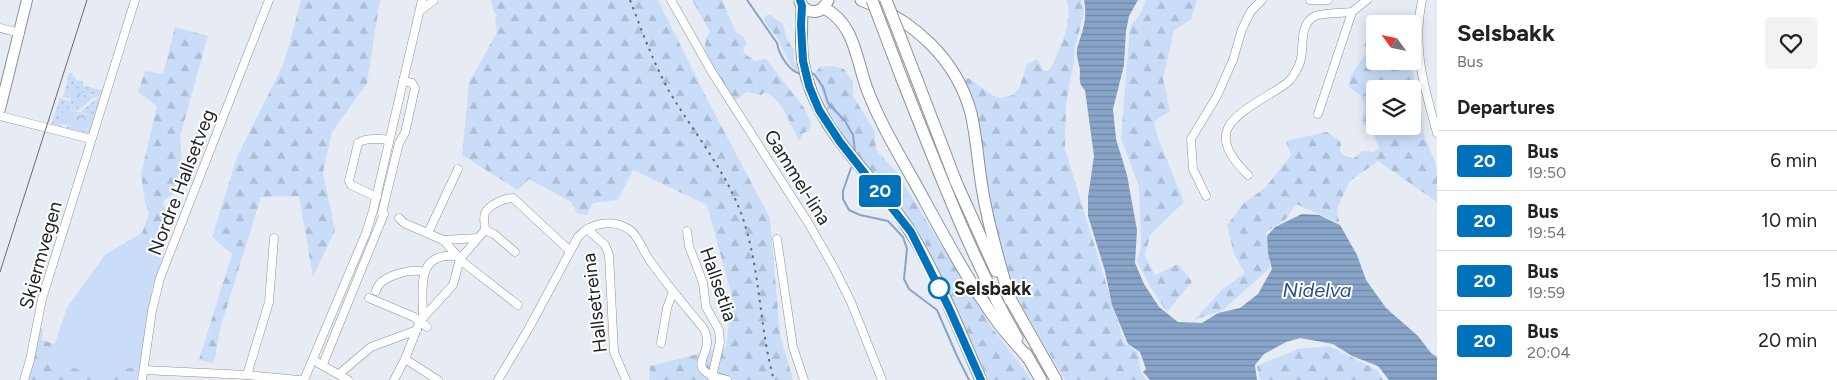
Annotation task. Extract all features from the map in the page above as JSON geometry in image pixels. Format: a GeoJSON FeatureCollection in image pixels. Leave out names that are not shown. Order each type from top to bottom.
{"type":"FeatureCollection","features":[{"type":"Feature","properties":{"kind":"highway"},"geometry":{"type":"LineString","coordinates":[[861,0],[882,8],[916,30],[930,42],[942,56],[962,89],[973,125],[989,226],[1010,300]]}},
{"type":"Feature","properties":{"kind":"highway"},"geometry":{"type":"LineString","coordinates":[[872,0],[961,226],[993,293],[1041,380]]}},
{"type":"Feature","properties":{"kind":"highway"},"geometry":{"type":"LineString","coordinates":[[886,0],[972,220],[1010,300],[1056,380]]}},
{"type":"Feature","properties":{"kind":"highway"},"geometry":{"type":"LineString","coordinates":[[801,3],[808,10],[822,7],[838,18],[847,28],[860,69],[880,119],[968,279],[1000,326],[1029,359]]}},
{"type":"Feature","properties":{"kind":"highway"},"geometry":{"type":"LineString","coordinates":[[801,3],[803,61],[809,86],[819,110],[833,133],[911,232],[949,308],[981,380]]}},
{"type":"Feature","properties":{"kind":"highway"},"geometry":{"type":"LineString","coordinates":[[802,34],[822,7]]}},
{"type":"Feature","properties":{"kind":"main road"},"geometry":{"type":"LineString","coordinates":[[0,109],[27,0]]}},
{"type":"Feature","properties":{"kind":"street","name":"Skjermvegen"},"geometry":{"type":"LineString","coordinates":[[24,380],[30,360],[42,299],[135,0]]}},
{"type":"Feature","properties":{"kind":"street","name":"Nordre Hallsetveg"},"geometry":{"type":"LineString","coordinates":[[142,380],[152,312],[160,278],[269,0]]}},
{"type":"Feature","properties":{"kind":"street"},"geometry":{"type":"LineString","coordinates":[[304,380],[366,233],[377,197],[422,0]]}},
{"type":"Feature","properties":{"kind":"street"},"geometry":{"type":"LineString","coordinates":[[420,11],[434,0]]}},
{"type":"Feature","properties":{"kind":"street","name":"Gammel-lina"},"geometry":{"type":"LineString","coordinates":[[671,0],[713,74],[817,238],[851,302],[882,380]]}},
{"type":"Feature","properties":{"kind":"street"},"geometry":{"type":"LineString","coordinates":[[1206,196],[1193,169],[1191,139],[1217,96],[1233,60],[1242,29],[1251,11],[1262,0]]}},
{"type":"Feature","properties":{"kind":"street"},"geometry":{"type":"LineString","coordinates":[[1310,0],[1328,0]]}},
{"type":"Feature","properties":{"kind":"street"},"geometry":{"type":"LineString","coordinates":[[1248,175],[1236,163],[1227,149],[1225,140],[1228,124],[1253,104],[1289,82],[1295,74],[1301,58],[1302,36],[1309,22],[1315,16],[1352,12],[1367,0]]}},
{"type":"Feature","properties":{"kind":"street"},"geometry":{"type":"LineString","coordinates":[[1422,0],[1418,20],[1418,50],[1422,80],[1437,133]]}},
{"type":"Feature","properties":{"kind":"street"},"geometry":{"type":"LineString","coordinates":[[1318,114],[1352,12]]}},
{"type":"Feature","properties":{"kind":"street"},"geometry":{"type":"LineString","coordinates":[[0,28],[20,33]]}},
{"type":"Feature","properties":{"kind":"street"},"geometry":{"type":"LineString","coordinates":[[323,364],[383,213],[399,143],[405,133],[416,88],[412,83],[403,81]]}},
{"type":"Feature","properties":{"kind":"street"},"geometry":{"type":"LineString","coordinates":[[0,116],[91,139]]}},
{"type":"Feature","properties":{"kind":"street"},"geometry":{"type":"LineString","coordinates":[[377,197],[351,185],[349,181],[358,143],[362,140],[389,140]]}},
{"type":"Feature","properties":{"kind":"street"},"geometry":{"type":"LineString","coordinates":[[428,233],[458,169]]}},
{"type":"Feature","properties":{"kind":"street"},"geometry":{"type":"LineString","coordinates":[[421,319],[453,285],[458,258],[485,230],[484,218],[486,212],[502,201],[510,198],[517,201],[570,251]]}},
{"type":"Feature","properties":{"kind":"street"},"geometry":{"type":"LineString","coordinates":[[399,218],[404,223],[445,242],[458,258],[518,305]]}},
{"type":"Feature","properties":{"kind":"street"},"geometry":{"type":"LineString","coordinates":[[498,380],[529,328],[578,237],[595,224],[607,223],[629,229],[638,240],[651,263],[704,329],[708,337],[708,346],[700,361],[701,368],[712,377],[726,380]]}},
{"type":"Feature","properties":{"kind":"street","name":"Hallsetreina"},"geometry":{"type":"LineString","coordinates":[[586,229],[605,245],[609,255],[614,352],[626,380]]}},
{"type":"Feature","properties":{"kind":"street"},"geometry":{"type":"LineString","coordinates":[[485,230],[494,234],[515,252]]}},
{"type":"Feature","properties":{"kind":"street","name":"Hallsetlia"},"geometry":{"type":"LineString","coordinates":[[687,231],[689,246],[703,283],[706,307],[719,330],[720,342],[712,377]]}},
{"type":"Feature","properties":{"kind":"street"},"geometry":{"type":"LineString","coordinates":[[247,375],[269,302],[274,238]]}},
{"type":"Feature","properties":{"kind":"street"},"geometry":{"type":"LineString","coordinates":[[445,242],[478,238]]}},
{"type":"Feature","properties":{"kind":"street"},"geometry":{"type":"LineString","coordinates":[[777,240],[793,347],[804,380]]}},
{"type":"Feature","properties":{"kind":"street"},"geometry":{"type":"LineString","coordinates":[[442,256],[445,242]]}},
{"type":"Feature","properties":{"kind":"street"},"geometry":{"type":"LineString","coordinates":[[394,380],[405,360],[421,319],[424,272],[429,264],[442,256],[458,258]]}},
{"type":"Feature","properties":{"kind":"street"},"geometry":{"type":"LineString","coordinates":[[376,291],[379,284],[388,277],[419,270],[424,272]]}},
{"type":"Feature","properties":{"kind":"street"},"geometry":{"type":"LineString","coordinates":[[661,343],[667,308],[673,290]]}},
{"type":"Feature","properties":{"kind":"street"},"geometry":{"type":"LineString","coordinates":[[369,298],[421,319],[427,327]]}},
{"type":"Feature","properties":{"kind":"street"},"geometry":{"type":"LineString","coordinates":[[339,374],[371,347],[417,330]]}},
{"type":"Feature","properties":{"kind":"street"},"geometry":{"type":"LineString","coordinates":[[313,360],[348,380]]}},
{"type":"Feature","properties":{"kind":"street"},"geometry":{"type":"LineString","coordinates":[[405,360],[438,380]]}},
{"type":"Feature","properties":{"kind":"street"},"geometry":{"type":"LineString","coordinates":[[144,370],[247,375],[299,380]]}},
{"type":"Feature","properties":{"kind":"green space"},"geometry":{"type":"Polygon","coordinates":[[[301,0],[380,0],[367,83],[332,132],[323,172],[335,230],[313,277],[299,196],[261,197],[220,329],[214,363],[199,360],[232,254],[212,237],[237,157],[284,63],[301,0]]]}},
{"type":"Feature","properties":{"kind":"green space"},"geometry":{"type":"Polygon","coordinates":[[[491,0],[658,0],[707,99],[770,218],[780,334],[793,380],[649,380],[650,366],[726,347],[732,297],[707,205],[633,170],[618,200],[593,203],[587,215],[578,214],[571,202],[529,179],[518,190],[462,155],[469,83],[497,32],[495,20],[497,16],[493,10],[491,0]]]}},
{"type":"Feature","properties":{"kind":"green space"},"geometry":{"type":"Polygon","coordinates":[[[692,0],[722,0],[736,32],[743,36],[747,44],[743,48],[745,54],[755,61],[766,59],[805,109],[811,123],[809,131],[803,133],[799,141],[777,101],[765,92],[761,95],[747,92],[734,101],[704,55],[706,38],[710,32],[692,0]]]}},
{"type":"Feature","properties":{"kind":"green space"},"geometry":{"type":"Polygon","coordinates":[[[1066,0],[1081,0],[1084,14],[1075,46],[1066,104],[1065,149],[1124,342],[1138,353],[1141,372],[1147,380],[1065,380],[1023,308],[1007,271],[995,234],[994,219],[984,184],[979,121],[964,80],[968,78],[994,96],[1001,98],[1013,95],[1020,86],[1027,64],[1037,59],[1044,71],[1050,70],[1067,26],[1068,8],[1066,0]]]}},
{"type":"Feature","properties":{"kind":"green space"},"geometry":{"type":"Polygon","coordinates":[[[1146,0],[1197,0],[1191,19],[1174,31],[1163,78],[1170,111],[1154,122],[1158,138],[1184,202],[1150,235],[1145,256],[1155,275],[1178,264],[1192,282],[1167,312],[1152,290],[1137,261],[1141,245],[1139,187],[1121,138],[1130,27],[1140,14],[1146,0]]]}},
{"type":"Feature","properties":{"kind":"green space"},"geometry":{"type":"Polygon","coordinates":[[[767,15],[783,24],[787,40],[794,50],[794,61],[798,67],[796,71],[766,23],[765,17],[767,15]]]}},
{"type":"Feature","properties":{"kind":"green space"},"geometry":{"type":"Polygon","coordinates":[[[175,27],[208,36],[180,136],[182,163],[173,194],[165,199],[163,204],[166,208],[155,247],[163,255],[151,292],[137,380],[26,380],[40,327],[43,330],[42,340],[55,344],[67,308],[105,255],[142,233],[149,213],[145,202],[141,174],[157,106],[138,92],[145,71],[163,74],[175,27]]]}},
{"type":"Feature","properties":{"kind":"green space"},"geometry":{"type":"Polygon","coordinates":[[[1366,53],[1366,70],[1413,70],[1414,80],[1366,80],[1366,127],[1362,119],[1365,107],[1361,96],[1349,87],[1351,75],[1366,53]]]}},
{"type":"Feature","properties":{"kind":"green space"},"geometry":{"type":"Polygon","coordinates":[[[833,66],[844,69],[853,81],[853,96],[875,132],[876,150],[896,171],[990,325],[1032,380],[989,380],[925,244],[904,212],[843,135],[827,108],[815,73],[820,67],[833,66]]]}},
{"type":"Feature","properties":{"kind":"green space"},"geometry":{"type":"Polygon","coordinates":[[[69,73],[73,73],[72,75],[77,80],[83,81],[82,85],[100,90],[104,88],[102,96],[94,97],[92,95],[70,92],[69,98],[63,97],[69,73]]]}},
{"type":"Feature","properties":{"kind":"green space"},"geometry":{"type":"Polygon","coordinates":[[[76,90],[83,95],[86,93],[94,97],[80,109],[74,105],[76,99],[70,100],[70,92],[76,90]]]}},
{"type":"Feature","properties":{"kind":"green space"},"geometry":{"type":"Polygon","coordinates":[[[60,98],[68,101],[76,99],[80,109],[78,111],[67,110],[61,128],[51,125],[60,98]]]}},
{"type":"Feature","properties":{"kind":"green space"},"geometry":{"type":"Polygon","coordinates":[[[98,98],[101,100],[91,132],[83,134],[64,129],[69,126],[84,130],[88,129],[92,121],[88,114],[82,112],[82,110],[98,98]]]}},
{"type":"Feature","properties":{"kind":"green space"},"geometry":{"type":"Polygon","coordinates":[[[70,110],[90,115],[91,126],[84,130],[63,124],[62,114],[70,110]]]}},
{"type":"Feature","properties":{"kind":"green space"},"geometry":{"type":"Polygon","coordinates":[[[1421,117],[1424,134],[1437,168],[1437,202],[1378,161],[1350,181],[1337,209],[1339,223],[1296,204],[1286,219],[1266,232],[1270,268],[1223,310],[1194,320],[1224,288],[1245,273],[1234,254],[1227,225],[1244,203],[1265,188],[1291,155],[1286,141],[1327,132],[1339,140],[1342,154],[1353,159],[1363,151],[1373,152],[1379,149],[1374,135],[1421,135],[1421,117]]]}},
{"type":"Feature","properties":{"kind":"green space"},"geometry":{"type":"Polygon","coordinates":[[[142,233],[163,255],[152,289],[140,367],[95,372],[80,370],[51,356],[67,308],[105,255],[142,233]]]}},
{"type":"Feature","properties":{"kind":"green space"},"geometry":{"type":"Polygon","coordinates":[[[1329,346],[1377,370],[1383,380],[1260,380],[1257,366],[1298,349],[1329,346]]]}},
{"type":"Feature","properties":{"kind":"water","name":"Nidelva"},"geometry":{"type":"Polygon","coordinates":[[[1084,0],[1138,0],[1129,16],[1124,65],[1113,109],[1116,139],[1127,175],[1137,230],[1135,263],[1144,284],[1159,307],[1178,322],[1202,323],[1218,313],[1240,308],[1258,294],[1272,269],[1268,253],[1267,236],[1275,227],[1302,214],[1319,215],[1340,225],[1357,255],[1366,280],[1386,308],[1418,336],[1431,353],[1437,357],[1437,380],[1389,380],[1378,366],[1352,356],[1333,344],[1300,338],[1286,342],[1264,354],[1255,365],[1257,380],[1150,380],[1143,372],[1146,369],[1140,352],[1128,344],[1112,305],[1105,271],[1088,216],[1088,197],[1094,156],[1085,90],[1080,81],[1077,53],[1085,20],[1084,0]]]}},
{"type":"Feature","properties":{"kind":"waterway"},"geometry":{"type":"LineString","coordinates":[[747,0],[777,43],[786,63],[793,70],[802,74]]}},
{"type":"Feature","properties":{"kind":"waterway"},"geometry":{"type":"LineString","coordinates":[[810,73],[814,74],[823,87],[828,103],[845,121],[853,135],[855,152]]}},
{"type":"Feature","properties":{"kind":"waterway"},"geometry":{"type":"LineString","coordinates":[[851,168],[843,191],[843,199],[849,210],[860,215],[888,221],[903,237],[907,249],[904,279],[909,289],[937,310],[969,380]]}},
{"type":"Feature","properties":{"kind":"tram line"},"geometry":{"type":"LineString","coordinates":[[0,272],[87,0]]}},
{"type":"Feature","properties":{"kind":"railway"},"geometry":{"type":"LineString","coordinates":[[630,0],[663,80],[724,177],[739,208],[756,272],[765,337],[774,380]]}},
{"type":"Feature","properties":{"kind":"bus line","name":"20"},"geometry":{"type":"LineString","coordinates":[[800,0],[802,6],[803,61],[809,86],[819,110],[840,142],[911,232],[949,308],[981,380]]}},
{"type":"Feature","properties":{"kind":"place","name":"Selsbakk"},"geometry":{"type":"Point","coordinates":[939,288]}}]}
